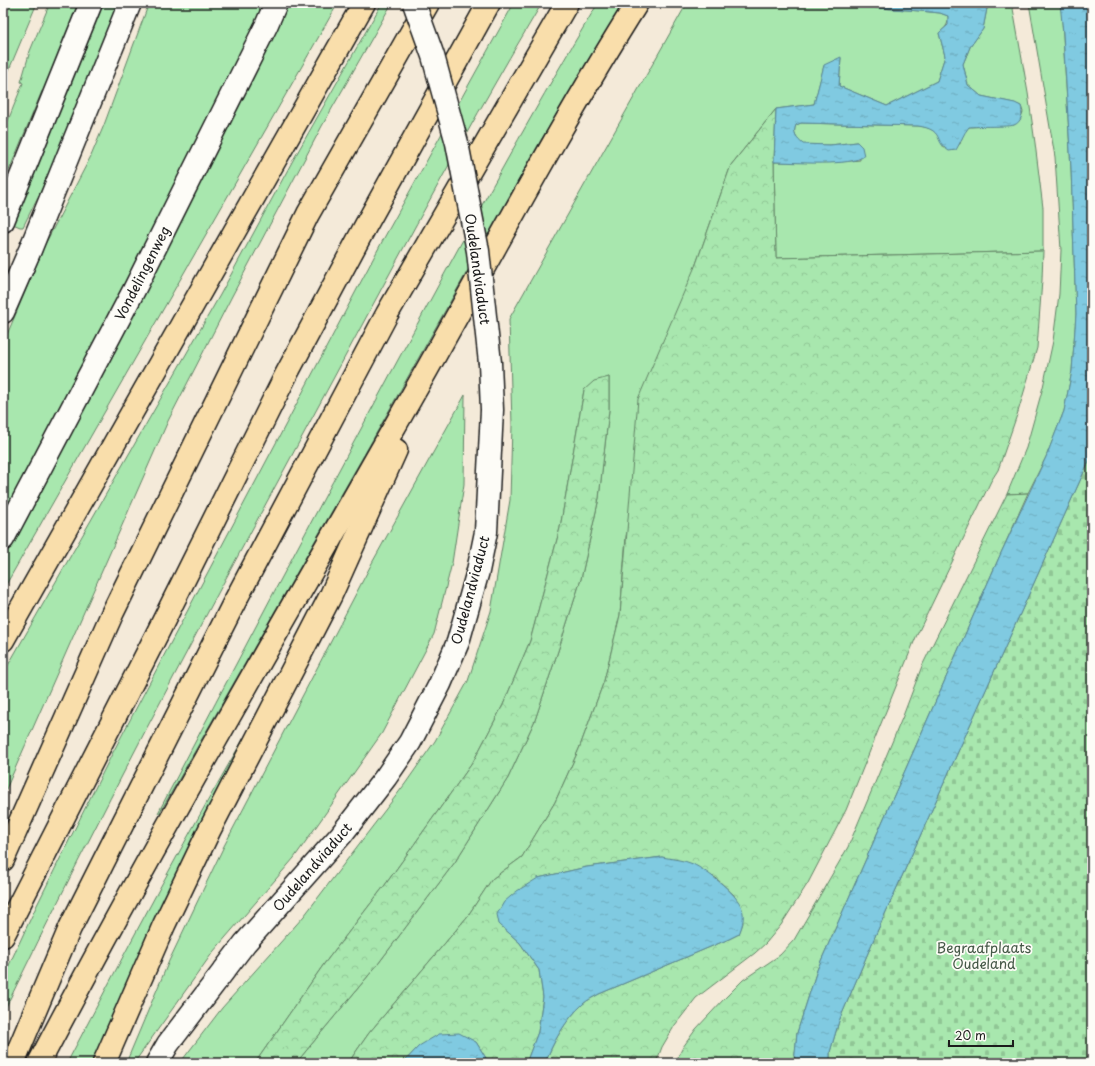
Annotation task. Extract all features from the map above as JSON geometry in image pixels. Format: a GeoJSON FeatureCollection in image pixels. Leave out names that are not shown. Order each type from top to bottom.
{"type":"FeatureCollection","features":[{"type":"Feature","properties":{"kind":"highway"},"geometry":{"type":"LineString","coordinates":[[3,640],[364,3]]}},
{"type":"Feature","properties":{"kind":"highway"},"geometry":{"type":"LineString","coordinates":[[3,860],[112,614],[308,214],[428,3]]}},
{"type":"Feature","properties":{"kind":"highway"},"geometry":{"type":"LineString","coordinates":[[3,936],[156,636],[286,375],[366,225],[489,3]]}},
{"type":"Feature","properties":{"kind":"highway"},"geometry":{"type":"LineString","coordinates":[[13,1063],[70,928],[235,601],[387,314],[567,3]]}},
{"type":"Feature","properties":{"kind":"highway"},"geometry":{"type":"LineString","coordinates":[[39,1063],[158,843],[448,333],[520,203],[618,33],[637,3]]}},
{"type":"Feature","properties":{"kind":"highway"},"geometry":{"type":"LineString","coordinates":[[104,1063],[164,925],[209,831],[331,595],[448,333]]}},
{"type":"Feature","properties":{"kind":"main road"},"geometry":{"type":"LineString","coordinates":[[3,221],[90,3]]}},
{"type":"Feature","properties":{"kind":"main road"},"geometry":{"type":"LineString","coordinates":[[3,312],[30,250],[130,3]]}},
{"type":"Feature","properties":{"kind":"main road","name":"Vondelingenweg"},"geometry":{"type":"LineString","coordinates":[[3,539],[134,290],[266,26],[276,3]]}},
{"type":"Feature","properties":{"kind":"main road","name":"Oudelandviaduct"},"geometry":{"type":"LineString","coordinates":[[157,1063],[168,1044],[245,943],[341,835],[386,777],[410,742],[440,684],[458,642],[478,570],[486,532],[492,410],[490,363],[478,251],[457,144],[433,56],[414,3]]}},
{"type":"Feature","properties":{"kind":"green space"},"geometry":{"type":"Polygon","coordinates":[[[3,3],[37,3],[3,84],[3,3]]]}},
{"type":"Feature","properties":{"kind":"green space"},"geometry":{"type":"Polygon","coordinates":[[[50,3],[83,3],[45,92],[42,91],[3,185],[3,133],[23,83],[21,82],[30,51],[50,3]]]}},
{"type":"Feature","properties":{"kind":"green space"},"geometry":{"type":"Polygon","coordinates":[[[98,3],[120,3],[56,160],[23,227],[20,227],[13,224],[98,3]]]}},
{"type":"Feature","properties":{"kind":"green space"},"geometry":{"type":"Polygon","coordinates":[[[149,3],[264,3],[233,79],[3,522],[3,344],[41,252],[91,156],[149,3]]]}},
{"type":"Feature","properties":{"kind":"green space"},"geometry":{"type":"Polygon","coordinates":[[[283,3],[338,3],[3,590],[3,551],[75,413],[283,3]]]}},
{"type":"Feature","properties":{"kind":"green space"},"geometry":{"type":"Polygon","coordinates":[[[382,3],[392,3],[322,126],[168,421],[3,796],[3,674],[220,295],[292,162],[382,3]]]}},
{"type":"Feature","properties":{"kind":"green space"},"geometry":{"type":"Polygon","coordinates":[[[514,3],[542,3],[447,168],[222,586],[110,799],[3,1013],[3,978],[36,907],[111,756],[384,238],[514,3]]]}},
{"type":"Feature","properties":{"kind":"green space"},"geometry":{"type":"Polygon","coordinates":[[[598,3],[623,3],[541,140],[368,448],[159,814],[158,813],[245,647],[442,278],[518,139],[598,3]]]}},
{"type":"Feature","properties":{"kind":"green space"},"geometry":{"type":"Polygon","coordinates":[[[687,3],[843,3],[841,5],[940,13],[948,16],[946,26],[939,33],[945,56],[937,81],[887,106],[839,86],[841,58],[824,66],[814,104],[776,109],[731,165],[696,264],[626,536],[620,615],[604,681],[579,749],[555,802],[522,857],[492,879],[467,917],[369,1033],[348,1063],[296,1063],[378,964],[455,862],[508,778],[535,720],[581,579],[599,498],[609,410],[609,377],[584,390],[560,528],[530,641],[503,705],[473,762],[385,885],[324,964],[255,1063],[180,1063],[222,1008],[304,916],[405,784],[435,741],[468,681],[491,611],[510,500],[512,425],[509,319],[687,3]]]}},
{"type":"Feature","properties":{"kind":"green space"},"geometry":{"type":"Polygon","coordinates":[[[988,3],[1012,3],[1035,143],[1043,208],[1043,251],[776,258],[774,162],[840,162],[860,160],[857,142],[830,145],[803,145],[795,134],[796,125],[801,123],[918,126],[928,128],[935,132],[944,148],[960,144],[964,132],[969,127],[1014,125],[1020,120],[1023,112],[1021,106],[1014,103],[981,96],[968,85],[963,64],[970,47],[983,29],[988,3]]]}},
{"type":"Feature","properties":{"kind":"green space"},"geometry":{"type":"Polygon","coordinates":[[[1029,3],[1061,4],[1071,168],[1076,314],[1072,371],[1064,411],[1046,457],[1028,493],[1007,494],[1026,448],[1043,387],[1053,341],[1059,294],[1061,250],[1055,157],[1029,3]]]}},
{"type":"Feature","properties":{"kind":"green space"},"geometry":{"type":"Polygon","coordinates":[[[776,109],[774,162],[776,258],[1043,251],[1037,348],[1018,412],[998,470],[991,481],[916,637],[846,810],[808,883],[781,925],[766,943],[755,953],[696,998],[675,1025],[662,1047],[656,1063],[545,1063],[556,1039],[571,1017],[586,1001],[739,934],[743,923],[734,895],[716,878],[662,857],[587,867],[538,878],[499,924],[520,943],[539,970],[543,997],[538,1032],[526,1063],[489,1063],[476,1042],[419,1046],[403,1063],[348,1063],[369,1033],[467,917],[492,879],[522,857],[555,802],[579,749],[604,681],[620,615],[638,399],[696,264],[731,165],[776,109]]]}},
{"type":"Feature","properties":{"kind":"green space"},"geometry":{"type":"Polygon","coordinates":[[[609,377],[609,410],[599,498],[581,579],[535,720],[508,778],[455,862],[378,964],[296,1063],[255,1063],[324,964],[385,885],[473,762],[503,705],[530,641],[560,528],[584,390],[594,381],[609,377]]]}},
{"type":"Feature","properties":{"kind":"green space"},"geometry":{"type":"Polygon","coordinates":[[[465,395],[464,484],[452,563],[434,634],[382,733],[294,858],[213,952],[134,1063],[126,1063],[169,961],[224,846],[372,563],[465,395]]]}},
{"type":"Feature","properties":{"kind":"green space","name":"Begraafplaats Oudeland"},"geometry":{"type":"Polygon","coordinates":[[[1092,454],[1092,1063],[830,1063],[830,1052],[839,1021],[876,934],[1092,454]]]}},
{"type":"Feature","properties":{"kind":"green space"},"geometry":{"type":"Polygon","coordinates":[[[1028,493],[817,970],[797,1033],[794,1063],[675,1063],[683,1047],[696,1029],[724,999],[743,980],[780,955],[794,940],[848,847],[903,716],[922,666],[1007,494],[1028,493]]]}},
{"type":"Feature","properties":{"kind":"green space"},"geometry":{"type":"Polygon","coordinates":[[[258,714],[162,910],[92,1063],[67,1063],[184,843],[258,714]]]}},
{"type":"Feature","properties":{"kind":"water"},"geometry":{"type":"Polygon","coordinates":[[[843,3],[988,3],[983,29],[970,47],[963,64],[968,85],[981,96],[1015,103],[1021,106],[1022,114],[1019,122],[1011,126],[969,127],[956,150],[949,151],[944,147],[938,136],[932,130],[918,126],[801,123],[796,125],[795,134],[803,144],[830,145],[857,142],[862,147],[864,156],[847,162],[835,163],[774,162],[776,109],[814,104],[824,65],[841,57],[839,86],[887,106],[937,81],[945,56],[939,33],[948,25],[948,16],[940,13],[841,5],[843,3]]]}},
{"type":"Feature","properties":{"kind":"water"},"geometry":{"type":"Polygon","coordinates":[[[1060,3],[1092,3],[1092,454],[876,934],[839,1021],[830,1052],[830,1063],[794,1063],[797,1033],[817,970],[1001,553],[1046,457],[1064,411],[1072,371],[1076,314],[1071,168],[1060,3]]]}},
{"type":"Feature","properties":{"kind":"water"},"geometry":{"type":"Polygon","coordinates":[[[662,857],[693,864],[715,878],[737,899],[743,913],[739,934],[599,994],[589,1000],[577,1010],[566,1024],[556,1039],[545,1063],[526,1063],[538,1032],[543,997],[539,970],[520,943],[499,924],[497,914],[504,902],[517,891],[538,878],[587,867],[662,857]]]}},
{"type":"Feature","properties":{"kind":"water"},"geometry":{"type":"Polygon","coordinates":[[[459,1033],[476,1042],[489,1063],[403,1063],[419,1046],[439,1034],[459,1033]]]}}]}
